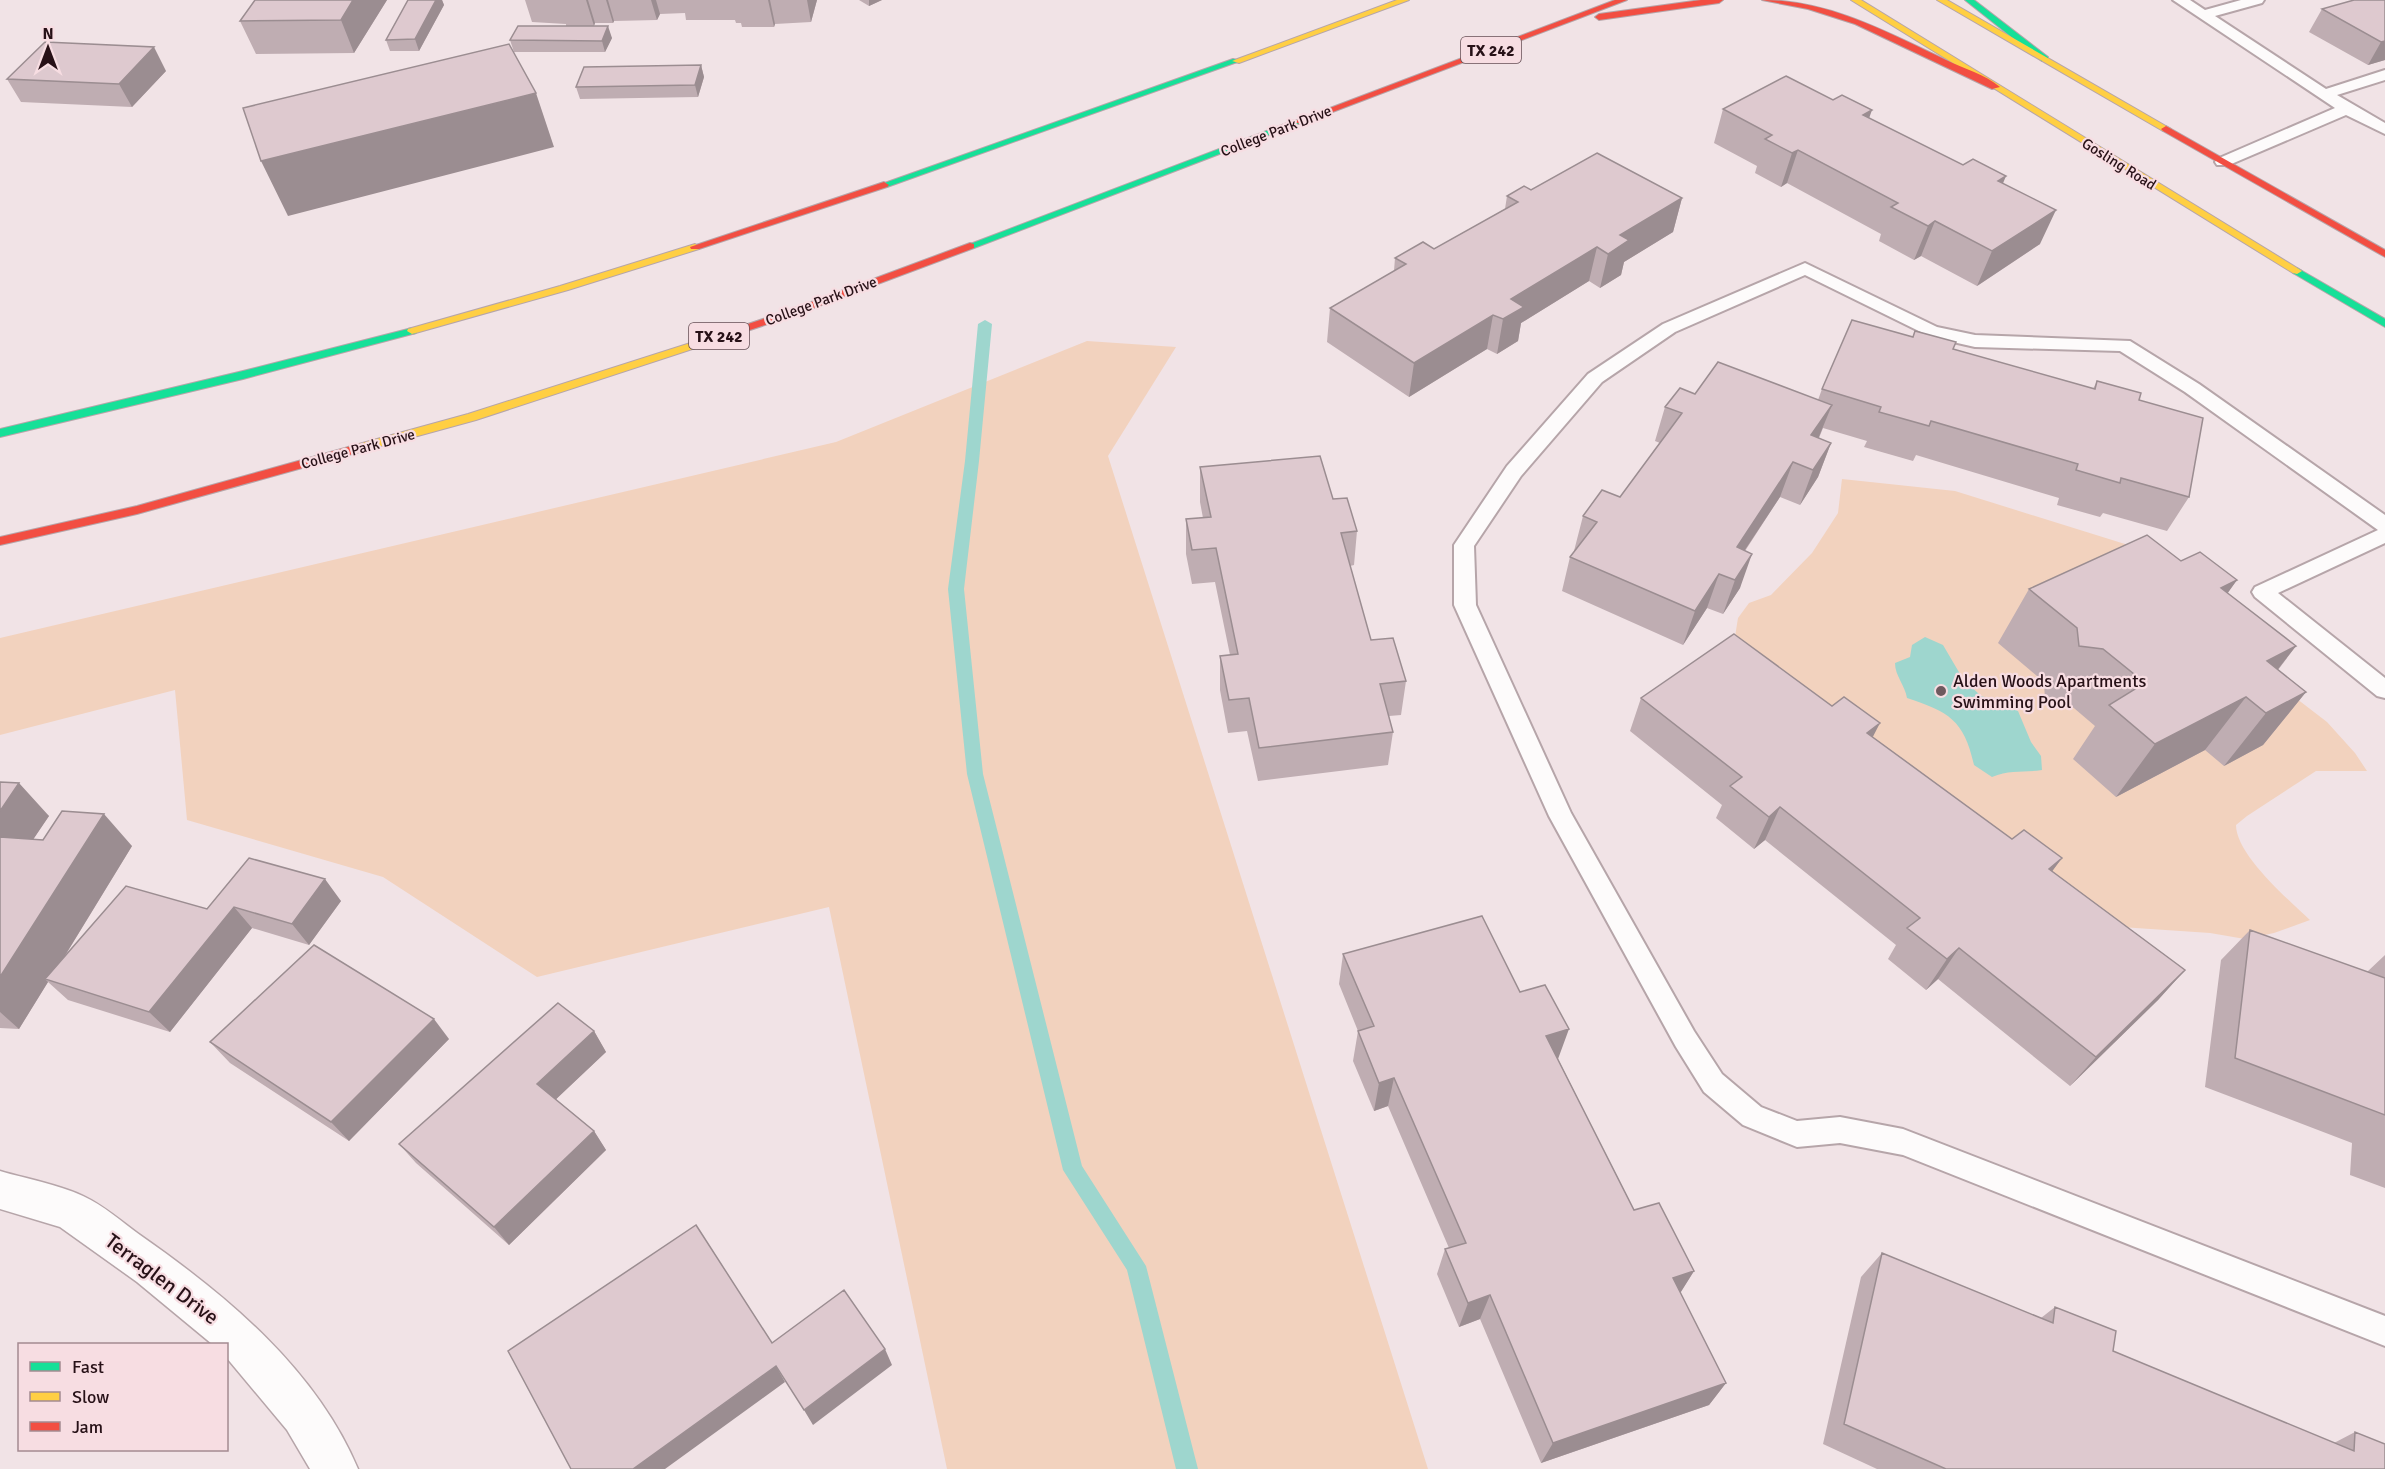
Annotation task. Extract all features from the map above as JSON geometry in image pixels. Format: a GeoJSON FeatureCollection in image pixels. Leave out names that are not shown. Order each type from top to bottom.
{"type":"FeatureCollection","features":[{"type":"Feature","properties":{"kind":"main road"},"geometry":{"type":"LineString","coordinates":[[0,433],[388,338],[643,265],[936,167],[1405,0]]}},
{"type":"Feature","properties":{"kind":"main road","name":"College Park Drive"},"geometry":{"type":"LineString","coordinates":[[0,541],[137,510],[472,417],[790,313],[1623,0]]}},
{"type":"Feature","properties":{"kind":"main road"},"geometry":{"type":"LineString","coordinates":[[1562,23],[1719,0]]}},
{"type":"Feature","properties":{"kind":"main road"},"geometry":{"type":"LineString","coordinates":[[1766,0],[1809,7],[1858,22],[1995,87]]}},
{"type":"Feature","properties":{"kind":"main road","name":"Gosling Road"},"geometry":{"type":"LineString","coordinates":[[1856,0],[2385,324]]}},
{"type":"Feature","properties":{"kind":"main road"},"geometry":{"type":"LineString","coordinates":[[1941,0],[2385,254]]}},
{"type":"Feature","properties":{"kind":"main road"},"geometry":{"type":"LineString","coordinates":[[1969,0],[2045,59]]}},
{"type":"Feature","properties":{"kind":"street","name":"Terraglen Drive"},"geometry":{"type":"LineString","coordinates":[[0,1190],[71,1211],[152,1268],[238,1338],[303,1414],[335,1469]]}},
{"type":"Feature","properties":{"kind":"lane"},"geometry":{"type":"LineString","coordinates":[[2180,0],[2347,109],[2385,129]]}},
{"type":"Feature","properties":{"kind":"lane"},"geometry":{"type":"LineString","coordinates":[[2204,15],[2257,0]]}},
{"type":"Feature","properties":{"kind":"lane"},"geometry":{"type":"LineString","coordinates":[[2325,94],[2385,75]]}},
{"type":"Feature","properties":{"kind":"lane"},"geometry":{"type":"LineString","coordinates":[[2223,162],[2347,109]]}},
{"type":"Feature","properties":{"kind":"lane"},"geometry":{"type":"LineString","coordinates":[[2385,525],[2192,388],[2124,345],[1976,341],[1931,331],[1805,268],[1669,328],[1595,378],[1514,471],[1464,544],[1465,605],[1561,816],[1685,1039],[1713,1083],[1752,1116],[1797,1134],[1840,1130],[1902,1142],[2385,1331]]}},
{"type":"Feature","properties":{"kind":"lane"},"geometry":{"type":"LineString","coordinates":[[2385,535],[2262,592],[2385,690]]}},
{"type":"Feature","properties":{"kind":"shaded area"},"geometry":{"type":"Polygon","coordinates":[[[1087,341],[1176,347],[1108,456],[1428,1469],[947,1469],[829,907],[537,977],[383,877],[187,820],[175,690],[0,735],[0,638],[836,442],[1087,341]]]}},
{"type":"Feature","properties":{"kind":"shaded area"},"geometry":{"type":"Polygon","coordinates":[[[1842,479],[1955,491],[2141,549],[2205,628],[2327,722],[2355,753],[2367,771],[2316,771],[2236,825],[2238,837],[2254,863],[2277,889],[2310,920],[2274,933],[2245,939],[2210,933],[2121,927],[1734,643],[1738,618],[1749,603],[1771,595],[1812,553],[1838,513],[1842,479]]]}},
{"type":"Feature","properties":{"kind":"shaded area"},"geometry":{"type":"Polygon","coordinates":[[[1925,637],[1943,645],[1963,679],[1981,696],[1999,701],[2018,711],[2031,742],[2041,756],[2042,770],[2011,772],[1992,777],[1974,765],[1965,738],[1952,720],[1934,708],[1907,698],[1895,663],[1910,657],[1912,645],[1925,637]]]}},
{"type":"Feature","properties":{"kind":"building"},"geometry":{"type":"Polygon","coordinates":[[[255,0],[353,0],[341,20],[240,21],[255,0]]]}},
{"type":"Feature","properties":{"kind":"building"},"geometry":{"type":"Polygon","coordinates":[[[408,0],[436,0],[415,39],[386,40],[408,0]]]}},
{"type":"Feature","properties":{"kind":"building"},"geometry":{"type":"Polygon","coordinates":[[[2354,0],[2385,0],[2385,41],[2381,42],[2322,9],[2354,0]]]}},
{"type":"Feature","properties":{"kind":"building"},"geometry":{"type":"Polygon","coordinates":[[[518,26],[608,26],[602,41],[510,40],[518,26]]]}},
{"type":"Feature","properties":{"kind":"building"},"geometry":{"type":"Polygon","coordinates":[[[45,42],[154,47],[119,84],[7,79],[45,42]]]}},
{"type":"Feature","properties":{"kind":"building"},"geometry":{"type":"Polygon","coordinates":[[[509,44],[536,93],[261,161],[243,108],[509,44]]]}},
{"type":"Feature","properties":{"kind":"building"},"geometry":{"type":"Polygon","coordinates":[[[701,65],[695,85],[576,87],[584,67],[701,65]]]}},
{"type":"Feature","properties":{"kind":"building"},"geometry":{"type":"Polygon","coordinates":[[[1786,76],[1833,100],[1842,95],[1872,110],[1863,115],[1963,165],[1973,159],[2006,176],[1998,181],[2056,210],[1992,251],[1935,221],[1928,226],[1891,207],[1898,203],[1798,150],[1792,153],[1765,139],[1772,135],[1723,109],[1786,76]]]}},
{"type":"Feature","properties":{"kind":"building"},"geometry":{"type":"Polygon","coordinates":[[[1597,153],[1682,198],[1620,235],[1629,240],[1608,254],[1597,247],[1511,299],[1524,307],[1503,319],[1493,315],[1414,363],[1330,308],[1406,264],[1395,258],[1423,242],[1434,249],[1518,202],[1507,196],[1524,186],[1531,190],[1597,153]]]}},
{"type":"Feature","properties":{"kind":"building"},"geometry":{"type":"Polygon","coordinates":[[[1852,320],[1913,337],[1915,331],[1956,342],[1953,349],[2095,389],[2097,381],[2141,393],[2139,400],[2203,418],[2189,497],[2121,478],[2120,483],[2076,470],[2078,464],[1931,421],[1929,426],[1879,412],[1881,407],[1822,389],[1852,320]]]}},
{"type":"Feature","properties":{"kind":"building"},"geometry":{"type":"Polygon","coordinates":[[[1718,362],[1832,405],[1811,435],[1831,443],[1813,470],[1793,462],[1737,547],[1752,554],[1735,580],[1719,574],[1695,611],[1570,557],[1597,522],[1583,516],[1602,490],[1620,497],[1682,413],[1665,407],[1680,388],[1695,394],[1718,362]]]}},
{"type":"Feature","properties":{"kind":"building"},"geometry":{"type":"Polygon","coordinates":[[[1320,456],[1333,499],[1347,498],[1357,531],[1341,533],[1371,640],[1393,638],[1406,681],[1380,684],[1393,732],[1259,748],[1249,698],[1229,700],[1220,656],[1238,654],[1216,548],[1192,550],[1186,519],[1211,517],[1200,467],[1320,456]]]}},
{"type":"Feature","properties":{"kind":"building"},"geometry":{"type":"Polygon","coordinates":[[[2147,535],[2181,561],[2200,552],[2237,580],[2221,588],[2296,646],[2267,661],[2306,692],[2266,713],[2246,697],[2155,744],[2109,705],[2145,683],[2103,649],[2079,646],[2077,628],[2029,589],[2147,535]]]}},
{"type":"Feature","properties":{"kind":"building"},"geometry":{"type":"Polygon","coordinates":[[[1734,634],[1832,706],[1844,697],[1880,723],[1867,733],[2012,839],[2024,830],[2062,858],[2049,869],[2185,970],[2096,1057],[1959,948],[1947,959],[1907,928],[1920,918],[1780,807],[1769,817],[1730,786],[1742,777],[1641,698],[1734,634]]]}},
{"type":"Feature","properties":{"kind":"building"},"geometry":{"type":"Polygon","coordinates":[[[0,782],[19,783],[0,811],[0,782]]]}},
{"type":"Feature","properties":{"kind":"building"},"geometry":{"type":"Polygon","coordinates":[[[62,811],[104,814],[0,977],[0,837],[43,840],[62,811]]]}},
{"type":"Feature","properties":{"kind":"building"},"geometry":{"type":"Polygon","coordinates":[[[249,858],[325,879],[292,924],[234,907],[149,1012],[45,979],[126,886],[207,909],[249,858]]]}},
{"type":"Feature","properties":{"kind":"building"},"geometry":{"type":"Polygon","coordinates":[[[1482,916],[1520,992],[1545,985],[1569,1029],[1546,1036],[1634,1210],[1659,1203],[1694,1271],[1673,1278],[1726,1383],[1553,1443],[1490,1295],[1468,1303],[1445,1249],[1466,1243],[1394,1078],[1379,1083],[1358,1031],[1374,1026],[1343,954],[1482,916]]]}},
{"type":"Feature","properties":{"kind":"building"},"geometry":{"type":"Polygon","coordinates":[[[2250,930],[2385,978],[2385,1115],[2235,1058],[2250,930]]]}},
{"type":"Feature","properties":{"kind":"building"},"geometry":{"type":"Polygon","coordinates":[[[314,945],[434,1019],[331,1122],[210,1042],[314,945]]]}},
{"type":"Feature","properties":{"kind":"building"},"geometry":{"type":"Polygon","coordinates":[[[558,1003],[594,1031],[537,1084],[594,1131],[494,1227],[399,1144],[558,1003]]]}},
{"type":"Feature","properties":{"kind":"building"},"geometry":{"type":"Polygon","coordinates":[[[696,1225],[772,1343],[844,1290],[885,1349],[804,1410],[776,1366],[633,1469],[571,1469],[508,1351],[696,1225]]]}},
{"type":"Feature","properties":{"kind":"building"},"geometry":{"type":"Polygon","coordinates":[[[1882,1253],[2053,1323],[2055,1307],[2116,1331],[2113,1351],[2354,1451],[2355,1432],[2385,1444],[2385,1469],[1946,1469],[1844,1424],[1882,1253]]]}},
{"type":"Feature","properties":{"kind":"waterway"},"geometry":{"type":"LineString","coordinates":[[985,324],[972,461],[956,589],[975,774],[1073,1170],[1136,1266],[1187,1469]]}},
{"type":"Feature","properties":{"kind":"traffic: fast"},"geometry":{"type":"LineString","coordinates":[[1969,0],[2045,59]]}},
{"type":"Feature","properties":{"kind":"traffic: fast"},"geometry":{"type":"LineString","coordinates":[[884,185],[1236,61]]}},
{"type":"Feature","properties":{"kind":"traffic: fast"},"geometry":{"type":"LineString","coordinates":[[970,246],[1298,122]]}},
{"type":"Feature","properties":{"kind":"traffic: fast"},"geometry":{"type":"LineString","coordinates":[[2297,271],[2385,324]]}},
{"type":"Feature","properties":{"kind":"traffic: fast"},"geometry":{"type":"LineString","coordinates":[[0,433],[243,375],[412,331]]}},
{"type":"Feature","properties":{"kind":"traffic: slow"},"geometry":{"type":"LineString","coordinates":[[1236,61],[1405,0]]}},
{"type":"Feature","properties":{"kind":"traffic: slow"},"geometry":{"type":"LineString","coordinates":[[1855,0],[2297,271]]}},
{"type":"Feature","properties":{"kind":"traffic: slow"},"geometry":{"type":"LineString","coordinates":[[1941,0],[2166,129]]}},
{"type":"Feature","properties":{"kind":"traffic: slow"},"geometry":{"type":"LineString","coordinates":[[412,331],[564,288],[695,247]]}},
{"type":"Feature","properties":{"kind":"traffic: slow"},"geometry":{"type":"LineString","coordinates":[[352,450],[472,417],[728,334]]}},
{"type":"Feature","properties":{"kind":"traffic: jam"},"geometry":{"type":"LineString","coordinates":[[1298,122],[1623,0]]}},
{"type":"Feature","properties":{"kind":"traffic: jam"},"geometry":{"type":"LineString","coordinates":[[1599,17],[1719,0]]}},
{"type":"Feature","properties":{"kind":"traffic: jam"},"geometry":{"type":"LineString","coordinates":[[1766,0],[1809,7],[1858,22],[1995,87]]}},
{"type":"Feature","properties":{"kind":"traffic: jam"},"geometry":{"type":"LineString","coordinates":[[2166,129],[2385,254]]}},
{"type":"Feature","properties":{"kind":"traffic: jam"},"geometry":{"type":"LineString","coordinates":[[695,247],[884,185]]}},
{"type":"Feature","properties":{"kind":"traffic: jam"},"geometry":{"type":"LineString","coordinates":[[728,334],[970,246]]}},
{"type":"Feature","properties":{"kind":"traffic: jam"},"geometry":{"type":"LineString","coordinates":[[0,541],[137,510],[352,450]]}},
{"type":"Feature","properties":{"kind":"place","name":"Alden Woods Apartments Swimming Pool"},"geometry":{"type":"Point","coordinates":[1941,691]}}]}
